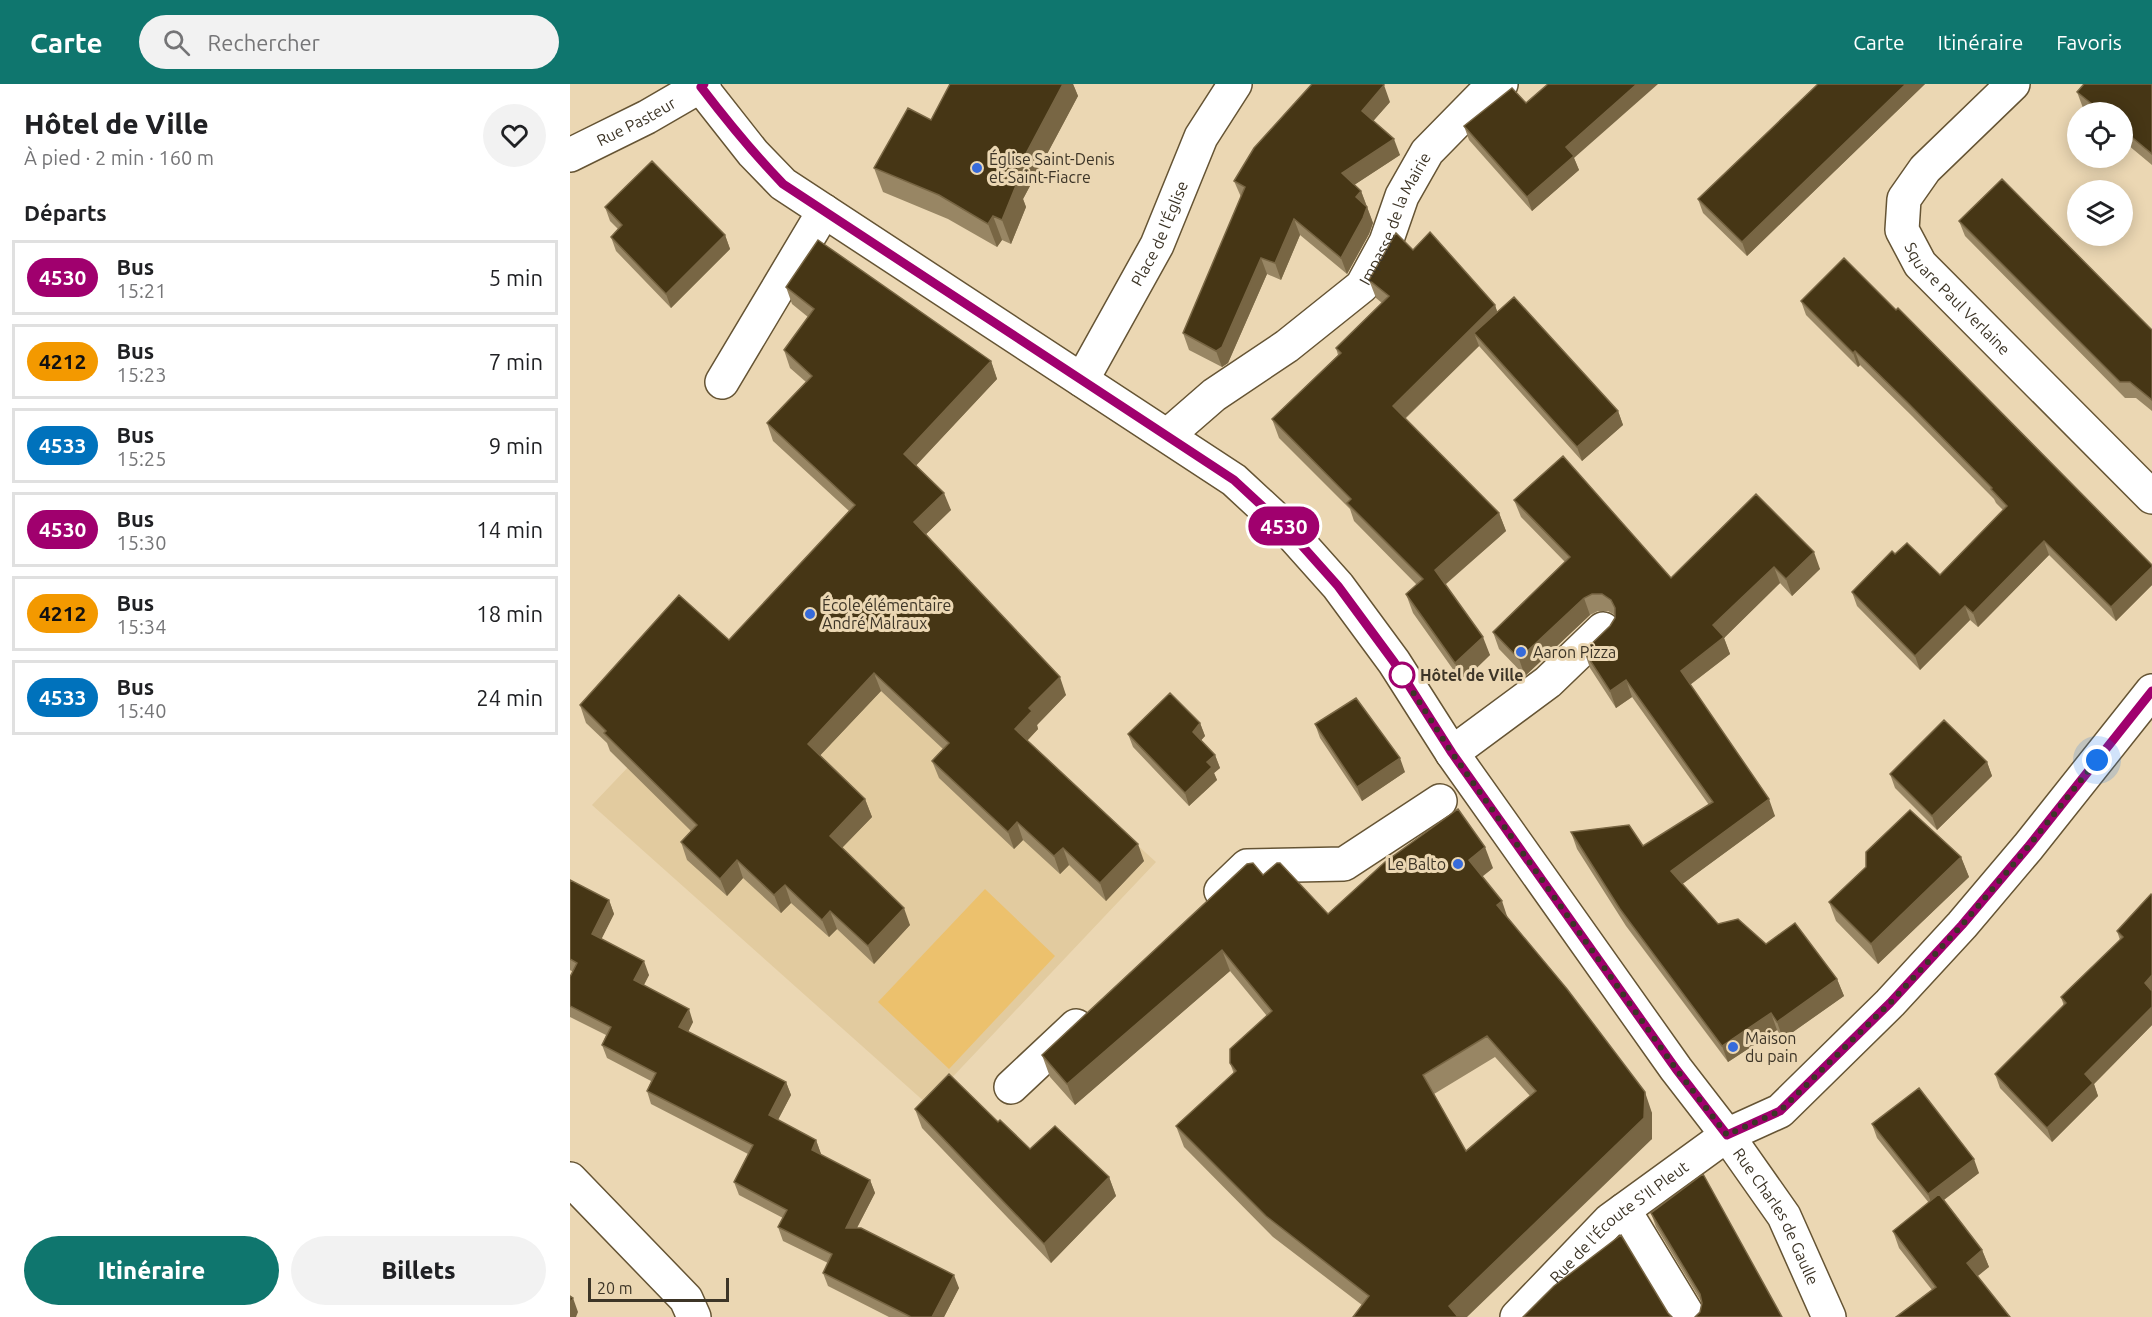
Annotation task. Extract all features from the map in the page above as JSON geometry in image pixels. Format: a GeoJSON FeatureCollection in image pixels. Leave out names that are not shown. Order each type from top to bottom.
{"type":"FeatureCollection","features":[{"type":"Feature","properties":{"kind":"street","name":"Place de l'Église"},"geometry":{"type":"LineString","coordinates":[[1082,380],[1157,244],[1201,137],[1235,84]]}},
{"type":"Feature","properties":{"kind":"street","name":"Impasse de la Mairie"},"geometry":{"type":"LineString","coordinates":[[1168,435],[1214,395],[1287,346],[1362,286],[1386,242],[1402,196],[1426,152],[1481,97],[1501,84]]}},
{"type":"Feature","properties":{"kind":"street","name":"Square Paul Verlaine"},"geometry":{"type":"LineString","coordinates":[[2013,84],[1925,169],[1904,199],[1902,230],[1920,264],[2152,497]]}},
{"type":"Feature","properties":{"kind":"street","name":"Rue Charles de Gaulle"},"geometry":{"type":"LineString","coordinates":[[703,86],[753,153],[783,184],[1234,480],[1296,538],[1338,586],[1394,662],[1452,753],[1676,1069],[1727,1135],[1784,1216],[1829,1317]]}},
{"type":"Feature","properties":{"kind":"street","name":"Rue Pasteur"},"geometry":{"type":"LineString","coordinates":[[570,155],[703,86]]}},
{"type":"Feature","properties":{"kind":"street"},"geometry":{"type":"LineString","coordinates":[[722,382],[824,211]]}},
{"type":"Feature","properties":{"kind":"street"},"geometry":{"type":"LineString","coordinates":[[1452,753],[1548,682],[1603,629]]}},
{"type":"Feature","properties":{"kind":"street","name":"Rue de l'Écoute S'Il Pleut"},"geometry":{"type":"LineString","coordinates":[[1517,1317],[1610,1220],[1727,1135],[1780,1111],[1890,1003],[1962,925],[2028,847],[2152,691]]}},
{"type":"Feature","properties":{"kind":"street"},"geometry":{"type":"LineString","coordinates":[[1203,907],[1247,866],[1344,864],[1440,801]]}},
{"type":"Feature","properties":{"kind":"street"},"geometry":{"type":"LineString","coordinates":[[1011,1087],[1098,1005]]}},
{"type":"Feature","properties":{"kind":"street"},"geometry":{"type":"LineString","coordinates":[[570,1179],[686,1299],[694,1317]]}},
{"type":"Feature","properties":{"kind":"street"},"geometry":{"type":"LineString","coordinates":[[1624,1210],[1689,1317]]}},
{"type":"Feature","properties":{"kind":"shaded area"},"geometry":{"type":"Polygon","coordinates":[[[850,534],[1038,729],[1025,744],[1156,862],[927,1104],[592,805],[850,534]]]}},
{"type":"Feature","properties":{"kind":"shaded area"},"geometry":{"type":"Polygon","coordinates":[[[985,889],[1055,956],[949,1069],[878,1002],[985,889]]]}},
{"type":"Feature","properties":{"kind":"building","name":"Église Saint-Denis et Saint-Fiacre"},"geometry":{"type":"Polygon","coordinates":[[[950,84],[1063,84],[1012,180],[1017,183],[1002,220],[993,216],[988,224],[939,195],[874,168],[908,108],[931,120],[950,84]]]}},
{"type":"Feature","properties":{"kind":"building"},"geometry":{"type":"Polygon","coordinates":[[[1312,84],[1384,85],[1362,111],[1394,139],[1342,173],[1361,191],[1356,197],[1367,207],[1341,258],[1294,219],[1275,263],[1261,258],[1222,347],[1216,351],[1183,333],[1245,187],[1234,181],[1254,148],[1312,84]]]}},
{"type":"Feature","properties":{"kind":"building"},"geometry":{"type":"Polygon","coordinates":[[[1548,84],[1637,84],[1566,147],[1574,156],[1527,197],[1464,126],[1512,88],[1526,103],[1548,84]]]}},
{"type":"Feature","properties":{"kind":"building"},"geometry":{"type":"Polygon","coordinates":[[[1818,84],[1906,84],[1742,242],[1698,199],[1818,84]]]}},
{"type":"Feature","properties":{"kind":"building"},"geometry":{"type":"Polygon","coordinates":[[[2084,84],[2152,84],[2152,154],[2133,138],[2133,102],[2090,102],[2077,92],[2084,84]]]}},
{"type":"Feature","properties":{"kind":"building"},"geometry":{"type":"Polygon","coordinates":[[[652,161],[725,235],[666,294],[611,237],[622,225],[605,207],[652,161]]]}},
{"type":"Feature","properties":{"kind":"building"},"geometry":{"type":"Polygon","coordinates":[[[2002,179],[2152,330],[2152,400],[2130,382],[2120,382],[1959,221],[2002,179]]]}},
{"type":"Feature","properties":{"kind":"building"},"geometry":{"type":"Polygon","coordinates":[[[1430,232],[1495,305],[1393,406],[1499,513],[1435,570],[1483,637],[1455,663],[1406,594],[1423,579],[1347,503],[1351,499],[1272,419],[1341,353],[1336,348],[1389,296],[1369,280],[1396,233],[1413,250],[1430,232]]]}},
{"type":"Feature","properties":{"kind":"building"},"geometry":{"type":"Polygon","coordinates":[[[818,240],[991,361],[904,454],[944,493],[914,522],[1060,677],[1029,708],[1032,711],[1015,729],[1138,844],[1100,883],[1063,848],[1054,856],[1017,822],[1008,832],[932,761],[949,743],[874,673],[808,744],[865,799],[830,836],[904,908],[868,946],[830,911],[822,920],[785,885],[774,895],[737,860],[720,879],[681,842],[697,825],[604,733],[606,731],[580,705],[679,595],[729,640],[855,505],[767,423],[812,376],[784,350],[814,309],[786,287],[818,240]]]}},
{"type":"Feature","properties":{"kind":"building"},"geometry":{"type":"Polygon","coordinates":[[[1844,258],[1896,310],[1898,308],[2152,565],[2111,607],[2044,541],[1973,613],[1965,606],[1915,656],[1852,592],[1892,551],[1895,554],[1907,543],[1940,575],[2007,506],[1907,402],[1801,301],[1844,258]]]}},
{"type":"Feature","properties":{"kind":"building"},"geometry":{"type":"Polygon","coordinates":[[[1514,297],[1618,411],[1577,447],[1474,333],[1514,297]]]}},
{"type":"Feature","properties":{"kind":"building"},"geometry":{"type":"Polygon","coordinates":[[[1563,456],[1671,578],[1756,494],[1814,552],[1786,579],[1774,567],[1713,625],[1724,637],[1681,671],[1769,799],[1671,871],[1718,924],[1738,919],[1766,944],[1795,923],[1837,979],[1777,1022],[1771,1013],[1722,1046],[1620,909],[1571,832],[1629,825],[1643,846],[1713,802],[1626,680],[1610,691],[1584,651],[1610,626],[1615,618],[1615,608],[1611,600],[1602,594],[1592,594],[1584,598],[1519,659],[1493,632],[1570,557],[1514,500],[1563,456]]]}},
{"type":"Feature","properties":{"kind":"building"},"geometry":{"type":"Polygon","coordinates":[[[1170,693],[1200,723],[1193,732],[1215,755],[1207,762],[1212,767],[1185,793],[1128,734],[1170,693]]]}},
{"type":"Feature","properties":{"kind":"building"},"geometry":{"type":"Polygon","coordinates":[[[1356,698],[1400,758],[1357,787],[1315,724],[1356,698]]]}},
{"type":"Feature","properties":{"kind":"building"},"geometry":{"type":"Polygon","coordinates":[[[1944,720],[1987,762],[1932,816],[1890,774],[1944,720]]]}},
{"type":"Feature","properties":{"kind":"building"},"geometry":{"type":"Polygon","coordinates":[[[1458,809],[1485,847],[1469,860],[1502,901],[1497,905],[1567,989],[1645,1092],[1644,1118],[1449,1306],[1458,1317],[1353,1317],[1369,1296],[1266,1216],[1176,1126],[1236,1071],[1230,1063],[1230,1049],[1272,1011],[1222,950],[1067,1084],[1042,1055],[1247,864],[1253,863],[1263,875],[1280,863],[1328,914],[1385,862],[1458,809]],[[1487,1036],[1423,1075],[1466,1151],[1536,1091],[1487,1036]]]}},
{"type":"Feature","properties":{"kind":"building"},"geometry":{"type":"Polygon","coordinates":[[[1910,810],[1961,857],[1871,944],[1829,902],[1866,867],[1866,852],[1910,810]]]}},
{"type":"Feature","properties":{"kind":"building"},"geometry":{"type":"Polygon","coordinates":[[[570,880],[609,900],[592,934],[644,961],[634,980],[689,1009],[679,1027],[786,1082],[769,1115],[816,1140],[812,1150],[870,1180],[846,1228],[861,1228],[954,1275],[932,1317],[911,1317],[823,1273],[832,1254],[778,1227],[787,1210],[734,1182],[753,1145],[647,1091],[656,1073],[602,1045],[611,1027],[570,1006],[570,977],[577,963],[570,959],[570,880]]]}},
{"type":"Feature","properties":{"kind":"building"},"geometry":{"type":"Polygon","coordinates":[[[2151,894],[2152,975],[2145,983],[2152,991],[2152,1007],[2085,1074],[2093,1083],[2047,1128],[1995,1074],[2066,1003],[2061,997],[2123,937],[2117,931],[2151,894]]]}},
{"type":"Feature","properties":{"kind":"building"},"geometry":{"type":"Polygon","coordinates":[[[949,1074],[998,1122],[1000,1120],[1030,1149],[1055,1126],[1109,1177],[1044,1244],[915,1109],[949,1074]]]}},
{"type":"Feature","properties":{"kind":"building"},"geometry":{"type":"Polygon","coordinates":[[[1919,1088],[1974,1159],[1928,1194],[1872,1124],[1919,1088]]]}},
{"type":"Feature","properties":{"kind":"building"},"geometry":{"type":"Polygon","coordinates":[[[1703,1174],[1782,1317],[1695,1317],[1700,1312],[1702,1303],[1700,1294],[1651,1213],[1703,1174]]]}},
{"type":"Feature","properties":{"kind":"building"},"geometry":{"type":"Polygon","coordinates":[[[1939,1194],[1982,1250],[1967,1263],[2010,1317],[1896,1317],[1936,1287],[1893,1231],[1939,1194]]]}},
{"type":"Feature","properties":{"kind":"building"},"geometry":{"type":"Polygon","coordinates":[[[1621,1235],[1672,1317],[1523,1317],[1554,1286],[1621,1235]]]}},
{"type":"Feature","properties":{"kind":"bus line","name":"4530"},"geometry":{"type":"LineString","coordinates":[[704,84],[701,87],[753,153],[783,184],[1234,480],[1288,530],[1338,586],[1394,662],[1452,753],[1676,1069],[1727,1135],[1780,1111],[1890,1003],[1962,925],[2028,847],[2152,691]]}},
{"type":"Feature","properties":{"kind":"place","name":"Église Saint-Denis et Saint-Fiacre"},"geometry":{"type":"Point","coordinates":[977,168]}},
{"type":"Feature","properties":{"kind":"place","name":"École élémentaire André Malraux"},"geometry":{"type":"Point","coordinates":[810,614]}},
{"type":"Feature","properties":{"kind":"place","name":"Aaron Pizza"},"geometry":{"type":"Point","coordinates":[1521,652]}},
{"type":"Feature","properties":{"kind":"place","name":"Hôtel de Ville"},"geometry":{"type":"Point","coordinates":[1402,675]}},
{"type":"Feature","properties":{"kind":"place","name":"Le Balto"},"geometry":{"type":"Point","coordinates":[1458,864]}},
{"type":"Feature","properties":{"kind":"place","name":"Maison du pain"},"geometry":{"type":"Point","coordinates":[1733,1047]}},
{"type":"Feature","properties":{"kind":"route"},"geometry":{"type":"LineString","coordinates":[[1402,675],[1452,753],[1676,1069],[1727,1135],[1780,1111],[1890,1003],[1962,925],[2097,760]]}}]}
